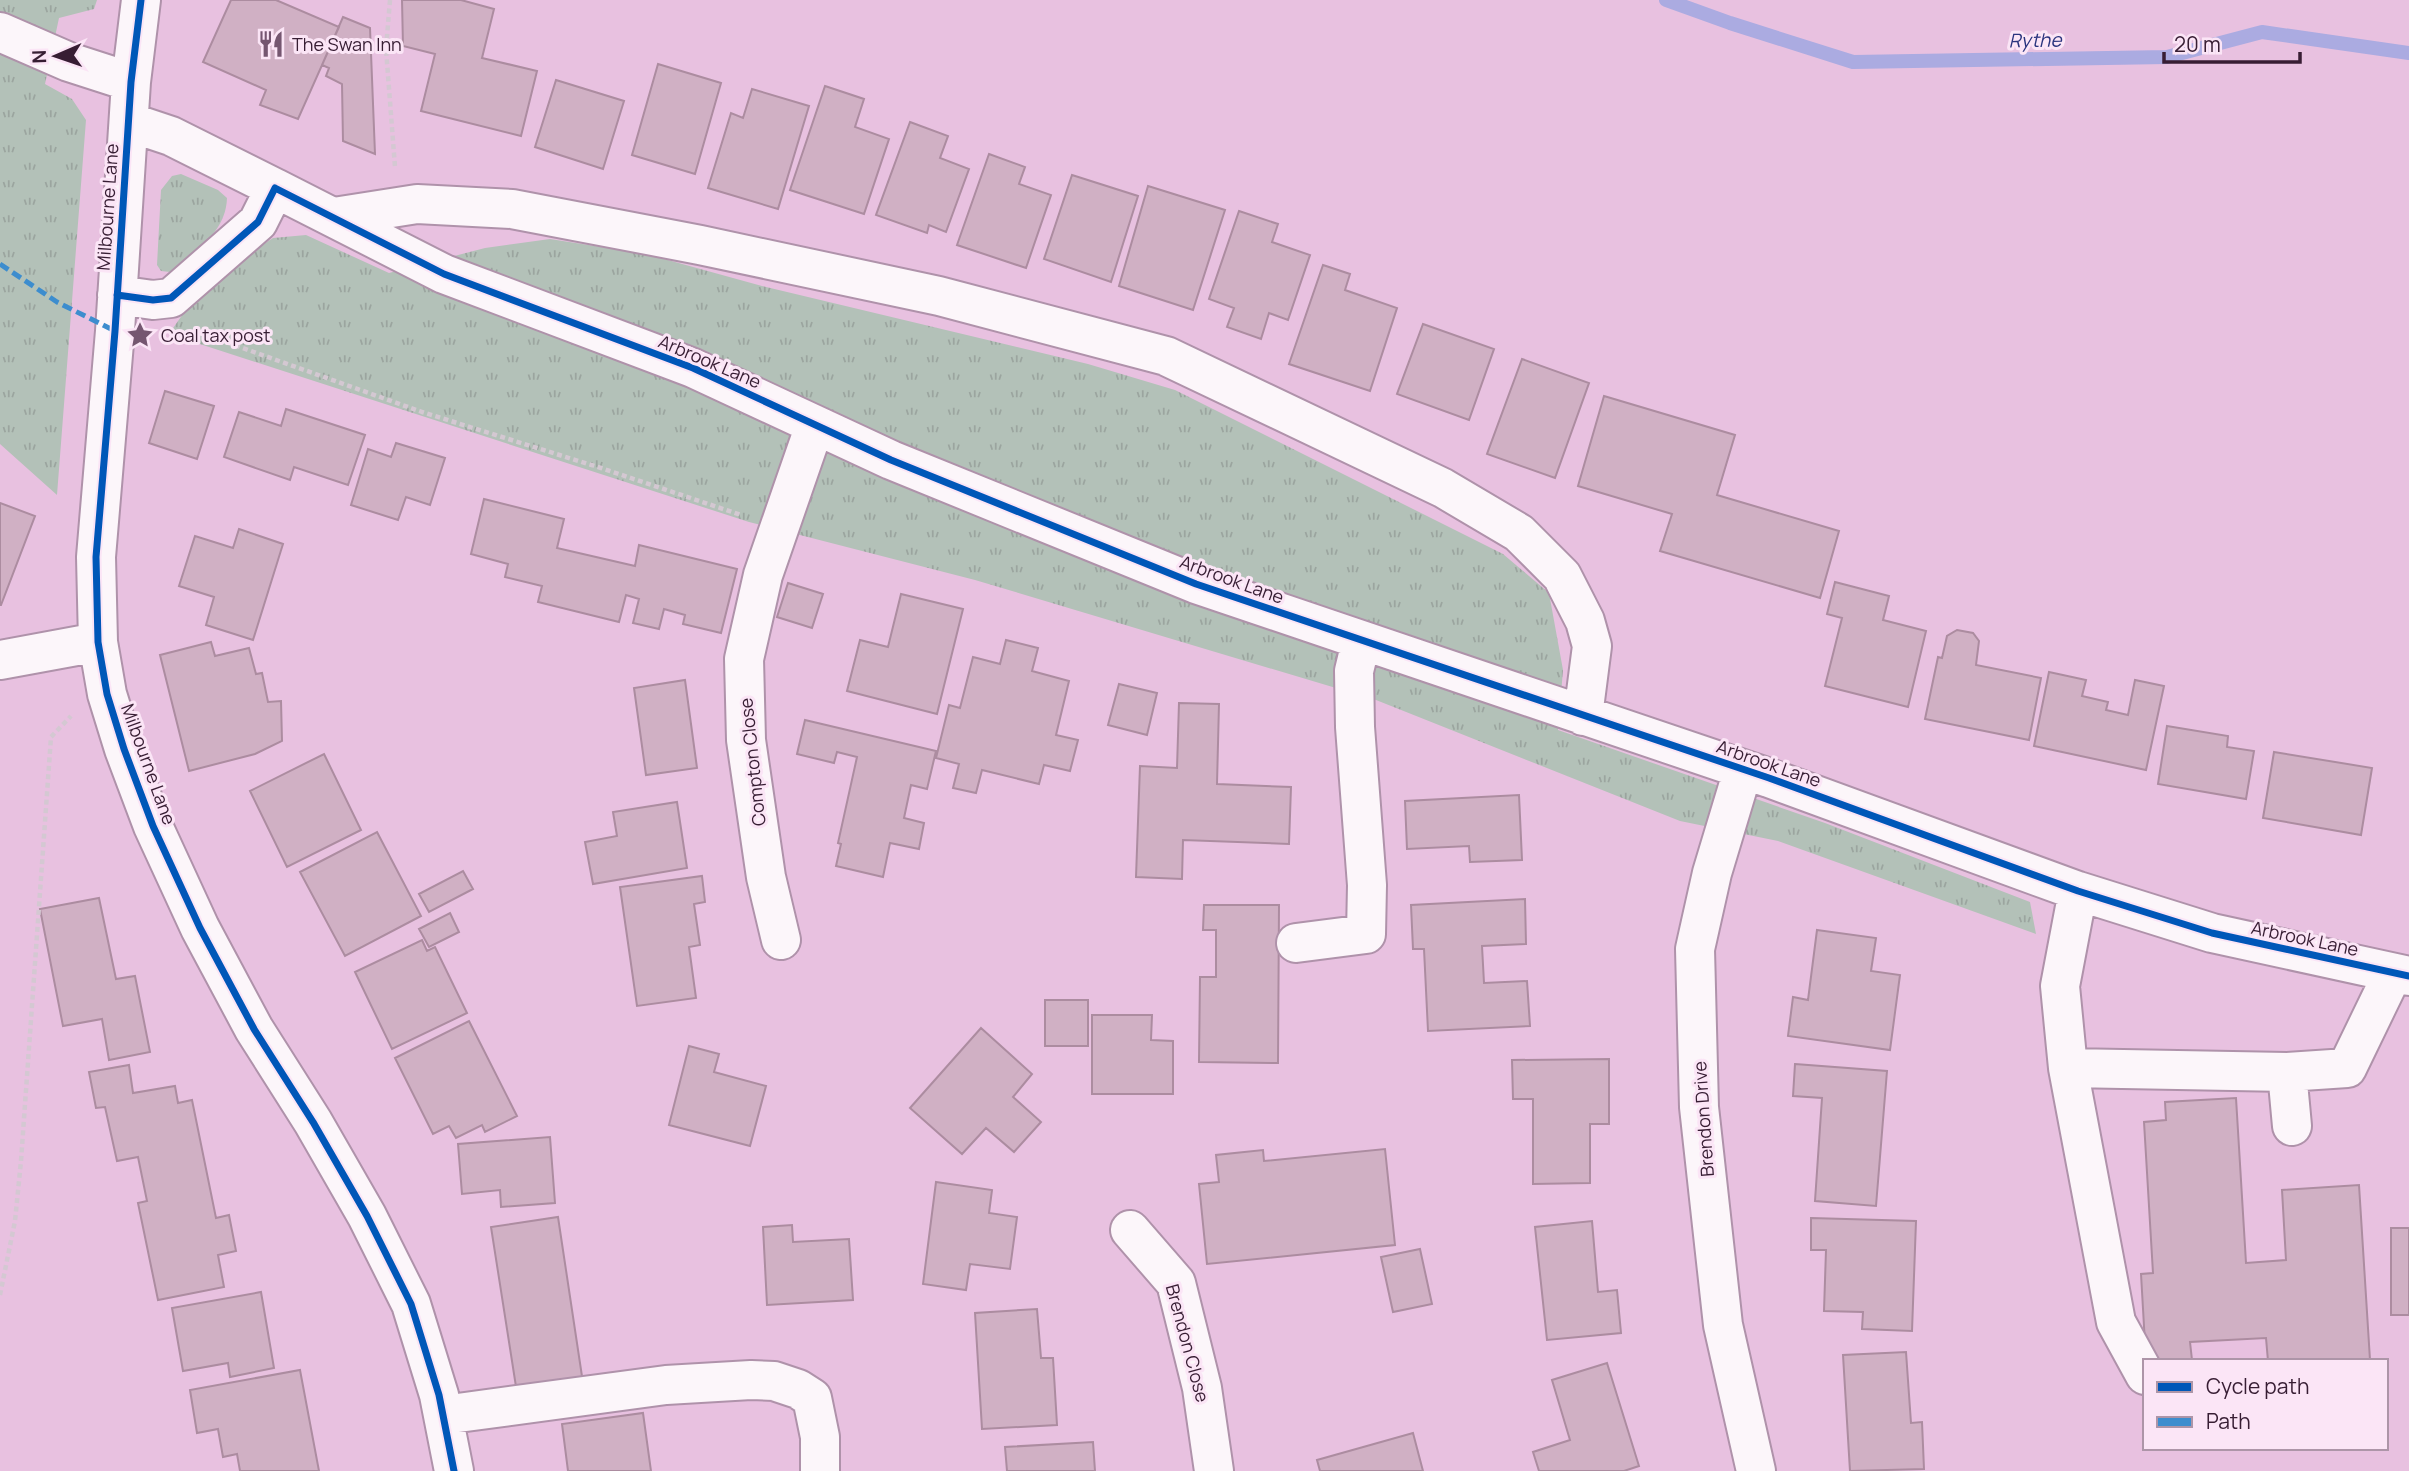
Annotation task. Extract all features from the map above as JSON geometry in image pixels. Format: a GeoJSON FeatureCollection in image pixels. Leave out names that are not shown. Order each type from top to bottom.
{"type":"FeatureCollection","features":[{"type":"Feature","properties":{"kind":"street","name":"Milbourne Lane"},"geometry":{"type":"LineString","coordinates":[[141,0],[129,122],[135,297],[96,557],[98,642],[107,694],[153,826],[200,928],[254,1029],[313,1122],[367,1216],[411,1304],[439,1395],[454,1471]]}},
{"type":"Feature","properties":{"kind":"street"},"geometry":{"type":"LineString","coordinates":[[0,32],[69,62],[131,82]]}},
{"type":"Feature","properties":{"kind":"street","name":"Arbrook Lane"},"geometry":{"type":"LineString","coordinates":[[129,122],[171,136],[444,274],[693,368],[891,460],[1184,579],[1743,770],[2078,891],[2212,933],[2401,975]]}},
{"type":"Feature","properties":{"kind":"street"},"geometry":{"type":"LineString","coordinates":[[135,297],[171,298],[258,222],[275,188]]}},
{"type":"Feature","properties":{"kind":"street"},"geometry":{"type":"LineString","coordinates":[[334,217],[417,204],[512,209],[700,245],[939,296],[1166,356],[1443,488],[1518,533],[1562,576],[1585,621],[1592,646],[1583,716]]}},
{"type":"Feature","properties":{"kind":"street","name":"Compton Close"},"geometry":{"type":"LineString","coordinates":[[780,940],[766,877],[746,740],[744,659],[762,575],[816,425]]}},
{"type":"Feature","properties":{"kind":"street"},"geometry":{"type":"LineString","coordinates":[[0,660],[98,642]]}},
{"type":"Feature","properties":{"kind":"street"},"geometry":{"type":"LineString","coordinates":[[1296,943],[1366,934],[1367,885],[1355,727],[1354,671],[1362,642]]}},
{"type":"Feature","properties":{"kind":"street","name":"Brendon Drive"},"geometry":{"type":"LineString","coordinates":[[1743,770],[1712,873],[1695,949],[1699,1107],[1723,1325],[1756,1471]]}},
{"type":"Feature","properties":{"kind":"street"},"geometry":{"type":"LineString","coordinates":[[2078,891],[2060,986],[2068,1068],[2116,1322],[2143,1371]]}},
{"type":"Feature","properties":{"kind":"street"},"geometry":{"type":"LineString","coordinates":[[2068,1068],[2287,1072],[2347,1068],[2401,975]]}},
{"type":"Feature","properties":{"kind":"street"},"geometry":{"type":"LineString","coordinates":[[2287,1072],[2291,1126]]}},
{"type":"Feature","properties":{"kind":"street","name":"Brendon Close"},"geometry":{"type":"LineString","coordinates":[[1130,1230],[1176,1283],[1202,1388],[1214,1471]]}},
{"type":"Feature","properties":{"kind":"street"},"geometry":{"type":"LineString","coordinates":[[443,1415],[666,1385],[774,1381],[799,1389],[812,1398],[820,1437],[820,1471]]}},
{"type":"Feature","properties":{"kind":"path"},"geometry":{"type":"LineString","coordinates":[[390,0],[386,49],[395,172],[404,206]]}},
{"type":"Feature","properties":{"kind":"path"},"geometry":{"type":"LineString","coordinates":[[135,297],[182,327],[422,412],[743,516],[749,544],[771,552]]}},
{"type":"Feature","properties":{"kind":"path"},"geometry":{"type":"LineString","coordinates":[[0,1295],[15,1221],[21,1161],[51,737],[69,716],[107,694]]}},
{"type":"Feature","properties":{"kind":"green space"},"geometry":{"type":"Polygon","coordinates":[[[0,0],[97,0],[94,9],[59,18],[45,84],[72,99],[86,120],[57,495],[0,444],[0,0]]]}},
{"type":"Feature","properties":{"kind":"green space"},"geometry":{"type":"Polygon","coordinates":[[[181,174],[218,190],[227,198],[225,210],[215,231],[199,249],[170,272],[161,271],[157,265],[161,190],[172,176],[181,174]]]}},
{"type":"Feature","properties":{"kind":"green space"},"geometry":{"type":"Polygon","coordinates":[[[306,235],[389,273],[485,248],[550,239],[646,254],[762,286],[1088,364],[1175,390],[1503,554],[1549,593],[1563,670],[1558,730],[1825,823],[2030,902],[2036,934],[1778,841],[1680,821],[1376,700],[975,580],[749,522],[169,334],[185,311],[247,255],[273,238],[306,235]]]}},
{"type":"Feature","properties":{"kind":"building","name":"The Swan Inn"},"geometry":{"type":"Polygon","coordinates":[[[231,0],[276,0],[339,27],[298,119],[260,105],[266,90],[203,62],[231,0]]]}},
{"type":"Feature","properties":{"kind":"building"},"geometry":{"type":"Polygon","coordinates":[[[402,0],[461,0],[494,9],[482,58],[537,71],[521,136],[421,111],[435,54],[403,46],[402,0]]]}},
{"type":"Feature","properties":{"kind":"building"},"geometry":{"type":"Polygon","coordinates":[[[343,17],[370,28],[375,154],[343,141],[342,84],[326,76],[329,68],[322,65],[343,17]]]}},
{"type":"Feature","properties":{"kind":"building"},"geometry":{"type":"Polygon","coordinates":[[[658,64],[721,83],[695,174],[632,155],[658,64]]]}},
{"type":"Feature","properties":{"kind":"building"},"geometry":{"type":"Polygon","coordinates":[[[556,80],[624,101],[603,169],[535,147],[556,80]]]}},
{"type":"Feature","properties":{"kind":"building"},"geometry":{"type":"Polygon","coordinates":[[[825,86],[864,99],[855,127],[889,139],[864,214],[790,190],[825,86]]]}},
{"type":"Feature","properties":{"kind":"building"},"geometry":{"type":"Polygon","coordinates":[[[752,89],[809,106],[778,209],[708,188],[731,113],[743,118],[752,89]]]}},
{"type":"Feature","properties":{"kind":"building"},"geometry":{"type":"Polygon","coordinates":[[[910,122],[948,136],[940,158],[969,169],[946,232],[929,225],[927,233],[876,215],[910,122]]]}},
{"type":"Feature","properties":{"kind":"building"},"geometry":{"type":"Polygon","coordinates":[[[989,154],[1025,167],[1019,184],[1051,195],[1026,268],[957,245],[989,154]]]}},
{"type":"Feature","properties":{"kind":"building"},"geometry":{"type":"Polygon","coordinates":[[[1072,175],[1138,196],[1111,282],[1044,259],[1072,175]]]}},
{"type":"Feature","properties":{"kind":"building"},"geometry":{"type":"Polygon","coordinates":[[[1148,186],[1225,210],[1193,310],[1119,286],[1148,186]]]}},
{"type":"Feature","properties":{"kind":"building"},"geometry":{"type":"Polygon","coordinates":[[[1239,211],[1278,224],[1272,242],[1310,255],[1288,320],[1269,313],[1261,339],[1227,327],[1234,308],[1209,299],[1239,211]]]}},
{"type":"Feature","properties":{"kind":"building"},"geometry":{"type":"Polygon","coordinates":[[[1323,265],[1350,274],[1345,290],[1397,308],[1370,391],[1289,364],[1323,265]]]}},
{"type":"Feature","properties":{"kind":"building"},"geometry":{"type":"Polygon","coordinates":[[[1423,324],[1494,349],[1469,420],[1397,394],[1423,324]]]}},
{"type":"Feature","properties":{"kind":"building"},"geometry":{"type":"Polygon","coordinates":[[[1522,359],[1589,383],[1555,478],[1487,454],[1522,359]]]}},
{"type":"Feature","properties":{"kind":"building"},"geometry":{"type":"Polygon","coordinates":[[[165,391],[214,406],[197,459],[149,443],[165,391]]]}},
{"type":"Feature","properties":{"kind":"building"},"geometry":{"type":"Polygon","coordinates":[[[1604,396],[1735,435],[1717,495],[1839,531],[1820,598],[1660,551],[1672,514],[1578,486],[1604,396]]]}},
{"type":"Feature","properties":{"kind":"building"},"geometry":{"type":"Polygon","coordinates":[[[286,409],[365,435],[348,485],[294,467],[290,480],[224,457],[239,412],[281,426],[286,409]]]}},
{"type":"Feature","properties":{"kind":"building"},"geometry":{"type":"Polygon","coordinates":[[[396,443],[445,458],[430,505],[406,497],[398,520],[351,505],[368,449],[391,457],[396,443]]]}},
{"type":"Feature","properties":{"kind":"building"},"geometry":{"type":"Polygon","coordinates":[[[484,499],[564,519],[557,548],[635,566],[639,545],[737,569],[721,633],[683,624],[685,615],[664,609],[659,629],[633,623],[639,599],[626,595],[619,622],[538,602],[542,586],[505,577],[508,564],[471,554],[484,499]]]}},
{"type":"Feature","properties":{"kind":"building"},"geometry":{"type":"Polygon","coordinates":[[[0,503],[35,516],[1,605],[0,605],[0,503]]]}},
{"type":"Feature","properties":{"kind":"building"},"geometry":{"type":"Polygon","coordinates":[[[239,529],[283,544],[253,640],[206,625],[214,597],[179,586],[195,536],[233,548],[239,529]]]}},
{"type":"Feature","properties":{"kind":"building"},"geometry":{"type":"Polygon","coordinates":[[[1835,582],[1889,596],[1883,620],[1926,631],[1908,707],[1825,686],[1842,618],[1827,614],[1835,582]]]}},
{"type":"Feature","properties":{"kind":"building"},"geometry":{"type":"Polygon","coordinates":[[[788,583],[823,594],[812,628],[777,617],[788,583]]]}},
{"type":"Feature","properties":{"kind":"building"},"geometry":{"type":"Polygon","coordinates":[[[901,594],[963,609],[937,714],[847,691],[860,640],[888,647],[901,594]]]}},
{"type":"Feature","properties":{"kind":"building"},"geometry":{"type":"Polygon","coordinates":[[[1957,630],[1973,633],[1979,641],[1976,665],[2041,678],[2029,740],[1925,719],[1938,657],[1942,658],[1947,636],[1957,630]]]}},
{"type":"Feature","properties":{"kind":"building"},"geometry":{"type":"Polygon","coordinates":[[[1006,640],[1038,648],[1032,671],[1069,681],[1056,735],[1078,740],[1070,771],[1044,765],[1039,784],[982,770],[976,793],[953,788],[959,764],[936,758],[949,705],[960,708],[973,657],[1000,664],[1006,640]]]}},
{"type":"Feature","properties":{"kind":"building"},"geometry":{"type":"Polygon","coordinates":[[[211,642],[215,656],[249,648],[256,674],[262,673],[268,702],[281,701],[282,741],[255,754],[189,771],[160,655],[211,642]]]}},
{"type":"Feature","properties":{"kind":"building"},"geometry":{"type":"Polygon","coordinates":[[[2049,672],[2086,680],[2082,696],[2108,702],[2106,710],[2128,715],[2135,680],[2164,686],[2146,770],[2034,746],[2049,672]]]}},
{"type":"Feature","properties":{"kind":"building"},"geometry":{"type":"Polygon","coordinates":[[[685,680],[697,768],[646,775],[634,688],[685,680]]]}},
{"type":"Feature","properties":{"kind":"building"},"geometry":{"type":"Polygon","coordinates":[[[1119,684],[1157,693],[1147,735],[1108,725],[1119,684]]]}},
{"type":"Feature","properties":{"kind":"building"},"geometry":{"type":"Polygon","coordinates":[[[1179,703],[1219,704],[1217,784],[1291,787],[1289,844],[1183,840],[1182,879],[1136,877],[1140,766],[1177,768],[1179,703]]]}},
{"type":"Feature","properties":{"kind":"building"},"geometry":{"type":"Polygon","coordinates":[[[805,720],[936,751],[927,789],[911,785],[904,818],[924,823],[919,849],[890,843],[883,877],[836,866],[841,844],[838,843],[857,757],[837,752],[834,763],[797,754],[805,720]]]}},
{"type":"Feature","properties":{"kind":"building"},"geometry":{"type":"Polygon","coordinates":[[[2167,726],[2228,736],[2227,747],[2254,751],[2246,799],[2158,784],[2167,726]]]}},
{"type":"Feature","properties":{"kind":"building"},"geometry":{"type":"Polygon","coordinates":[[[2274,752],[2372,768],[2361,835],[2263,818],[2274,752]]]}},
{"type":"Feature","properties":{"kind":"building"},"geometry":{"type":"Polygon","coordinates":[[[324,754],[361,830],[287,867],[250,791],[324,754]]]}},
{"type":"Feature","properties":{"kind":"building"},"geometry":{"type":"Polygon","coordinates":[[[1519,795],[1522,860],[1470,862],[1469,846],[1407,849],[1405,801],[1519,795]]]}},
{"type":"Feature","properties":{"kind":"building"},"geometry":{"type":"Polygon","coordinates":[[[677,802],[687,868],[593,884],[585,842],[617,836],[613,812],[677,802]]]}},
{"type":"Feature","properties":{"kind":"building"},"geometry":{"type":"Polygon","coordinates":[[[377,832],[421,916],[345,956],[300,872],[377,832]]]}},
{"type":"Feature","properties":{"kind":"building"},"geometry":{"type":"Polygon","coordinates":[[[463,871],[473,889],[429,912],[419,894],[463,871]]]}},
{"type":"Feature","properties":{"kind":"building"},"geometry":{"type":"Polygon","coordinates":[[[702,876],[705,902],[694,904],[700,945],[689,947],[696,998],[637,1006],[620,887],[702,876]]]}},
{"type":"Feature","properties":{"kind":"building"},"geometry":{"type":"Polygon","coordinates":[[[99,898],[116,979],[135,976],[150,1052],[109,1060],[102,1019],[63,1026],[40,909],[99,898]]]}},
{"type":"Feature","properties":{"kind":"building"},"geometry":{"type":"Polygon","coordinates":[[[1525,899],[1526,944],[1482,946],[1484,983],[1527,981],[1530,1026],[1428,1031],[1424,949],[1413,949],[1411,905],[1525,899]]]}},
{"type":"Feature","properties":{"kind":"building"},"geometry":{"type":"Polygon","coordinates":[[[1204,905],[1279,905],[1278,1063],[1199,1062],[1200,977],[1216,977],[1216,930],[1203,930],[1204,905]]]}},
{"type":"Feature","properties":{"kind":"building"},"geometry":{"type":"Polygon","coordinates":[[[450,913],[459,932],[429,947],[419,929],[450,913]]]}},
{"type":"Feature","properties":{"kind":"building"},"geometry":{"type":"Polygon","coordinates":[[[1817,930],[1876,938],[1871,971],[1900,975],[1890,1050],[1788,1036],[1793,997],[1808,1000],[1817,930]]]}},
{"type":"Feature","properties":{"kind":"building"},"geometry":{"type":"Polygon","coordinates":[[[422,940],[427,951],[435,947],[467,1013],[392,1049],[355,972],[422,940]]]}},
{"type":"Feature","properties":{"kind":"building"},"geometry":{"type":"Polygon","coordinates":[[[1045,1000],[1088,1000],[1088,1046],[1045,1046],[1045,1000]]]}},
{"type":"Feature","properties":{"kind":"building"},"geometry":{"type":"Polygon","coordinates":[[[1092,1015],[1152,1015],[1151,1040],[1173,1041],[1173,1094],[1092,1094],[1092,1015]]]}},
{"type":"Feature","properties":{"kind":"building"},"geometry":{"type":"Polygon","coordinates":[[[469,1021],[517,1116],[485,1132],[482,1125],[456,1138],[449,1126],[433,1134],[395,1058],[469,1021]]]}},
{"type":"Feature","properties":{"kind":"building"},"geometry":{"type":"Polygon","coordinates":[[[981,1028],[1032,1074],[1013,1097],[1041,1122],[1014,1152],[986,1128],[962,1154],[910,1108],[981,1028]]]}},
{"type":"Feature","properties":{"kind":"building"},"geometry":{"type":"Polygon","coordinates":[[[689,1046],[719,1054],[714,1072],[766,1086],[750,1146],[669,1125],[689,1046]]]}},
{"type":"Feature","properties":{"kind":"building"},"geometry":{"type":"Polygon","coordinates":[[[1609,1059],[1609,1124],[1590,1124],[1590,1183],[1533,1184],[1533,1099],[1513,1099],[1512,1060],[1609,1059]]]}},
{"type":"Feature","properties":{"kind":"building"},"geometry":{"type":"Polygon","coordinates":[[[1795,1064],[1887,1071],[1876,1206],[1815,1201],[1822,1098],[1793,1096],[1795,1064]]]}},
{"type":"Feature","properties":{"kind":"building"},"geometry":{"type":"Polygon","coordinates":[[[129,1065],[133,1093],[175,1086],[178,1103],[192,1100],[216,1218],[229,1215],[236,1251],[218,1255],[224,1287],[158,1300],[138,1203],[147,1201],[138,1157],[117,1161],[105,1107],[96,1108],[89,1072],[129,1065]]]}},
{"type":"Feature","properties":{"kind":"building"},"geometry":{"type":"Polygon","coordinates":[[[2236,1098],[2246,1263],[2286,1260],[2282,1190],[2359,1185],[2370,1359],[2268,1359],[2266,1338],[2190,1342],[2192,1359],[2146,1359],[2141,1274],[2153,1273],[2144,1122],[2166,1120],[2165,1102],[2236,1098]]]}},
{"type":"Feature","properties":{"kind":"building"},"geometry":{"type":"Polygon","coordinates":[[[550,1137],[555,1203],[501,1207],[500,1190],[462,1194],[458,1144],[550,1137]]]}},
{"type":"Feature","properties":{"kind":"building"},"geometry":{"type":"Polygon","coordinates":[[[1385,1149],[1395,1245],[1207,1264],[1199,1184],[1219,1182],[1216,1155],[1263,1150],[1264,1161],[1385,1149]]]}},
{"type":"Feature","properties":{"kind":"building"},"geometry":{"type":"Polygon","coordinates":[[[936,1182],[992,1190],[989,1213],[1017,1217],[1010,1269],[970,1264],[966,1290],[923,1284],[936,1182]]]}},
{"type":"Feature","properties":{"kind":"building"},"geometry":{"type":"Polygon","coordinates":[[[558,1217],[583,1383],[517,1393],[491,1227],[558,1217]]]}},
{"type":"Feature","properties":{"kind":"building"},"geometry":{"type":"Polygon","coordinates":[[[1811,1218],[1916,1221],[1912,1331],[1862,1329],[1863,1312],[1824,1311],[1826,1250],[1811,1250],[1811,1218]]]}},
{"type":"Feature","properties":{"kind":"building"},"geometry":{"type":"Polygon","coordinates":[[[1592,1221],[1598,1292],[1617,1290],[1621,1333],[1547,1340],[1535,1227],[1592,1221]]]}},
{"type":"Feature","properties":{"kind":"building"},"geometry":{"type":"Polygon","coordinates":[[[792,1225],[793,1242],[849,1239],[853,1300],[767,1305],[763,1227],[792,1225]]]}},
{"type":"Feature","properties":{"kind":"building"},"geometry":{"type":"Polygon","coordinates":[[[2391,1228],[2409,1228],[2409,1315],[2391,1315],[2391,1228]]]}},
{"type":"Feature","properties":{"kind":"building"},"geometry":{"type":"Polygon","coordinates":[[[1420,1249],[1432,1304],[1393,1312],[1381,1257],[1420,1249]]]}},
{"type":"Feature","properties":{"kind":"building"},"geometry":{"type":"Polygon","coordinates":[[[261,1292],[274,1368],[230,1377],[228,1363],[183,1371],[172,1308],[261,1292]]]}},
{"type":"Feature","properties":{"kind":"building"},"geometry":{"type":"Polygon","coordinates":[[[1037,1309],[1041,1358],[1053,1358],[1057,1425],[982,1429],[975,1313],[1037,1309]]]}},
{"type":"Feature","properties":{"kind":"building"},"geometry":{"type":"Polygon","coordinates":[[[1906,1352],[1911,1423],[1922,1422],[1924,1469],[1850,1471],[1843,1355],[1906,1352]]]}},
{"type":"Feature","properties":{"kind":"building"},"geometry":{"type":"Polygon","coordinates":[[[1607,1363],[1639,1466],[1624,1471],[1539,1471],[1533,1452],[1570,1440],[1552,1380],[1607,1363]]]}},
{"type":"Feature","properties":{"kind":"building"},"geometry":{"type":"Polygon","coordinates":[[[300,1370],[319,1471],[240,1471],[237,1454],[223,1457],[218,1429],[197,1433],[190,1390],[300,1370]]]}},
{"type":"Feature","properties":{"kind":"building"},"geometry":{"type":"Polygon","coordinates":[[[643,1413],[651,1471],[568,1471],[562,1424],[643,1413]]]}},
{"type":"Feature","properties":{"kind":"building"},"geometry":{"type":"Polygon","coordinates":[[[1413,1433],[1423,1471],[1320,1471],[1317,1460],[1413,1433]]]}},
{"type":"Feature","properties":{"kind":"building"},"geometry":{"type":"Polygon","coordinates":[[[1093,1442],[1095,1471],[1007,1471],[1005,1447],[1093,1442]]]}},
{"type":"Feature","properties":{"kind":"waterway","name":"Rythe"},"geometry":{"type":"LineString","coordinates":[[1666,0],[1853,62],[2167,57],[2262,32],[2409,53]]}},
{"type":"Feature","properties":{"kind":"marked path"},"geometry":{"type":"LineString","coordinates":[[0,264],[57,302],[115,331]]}},
{"type":"Feature","properties":{"kind":"cycle path"},"geometry":{"type":"LineString","coordinates":[[141,0],[131,82],[115,331],[96,557],[98,642],[107,694],[153,826],[200,928],[254,1029],[313,1122],[367,1216],[411,1304],[439,1395],[454,1471]]}},
{"type":"Feature","properties":{"kind":"cycle path"},"geometry":{"type":"LineString","coordinates":[[117,295],[153,300],[171,298],[258,222],[275,188],[444,274],[693,368],[891,460],[1196,584],[1769,778],[2078,891],[2212,933],[2409,976]]}},
{"type":"Feature","properties":{"kind":"place","name":"The Swan Inn"},"geometry":{"type":"Point","coordinates":[271,44]}},
{"type":"Feature","properties":{"kind":"place","name":"Coal tax post"},"geometry":{"type":"Point","coordinates":[140,335]}}]}
